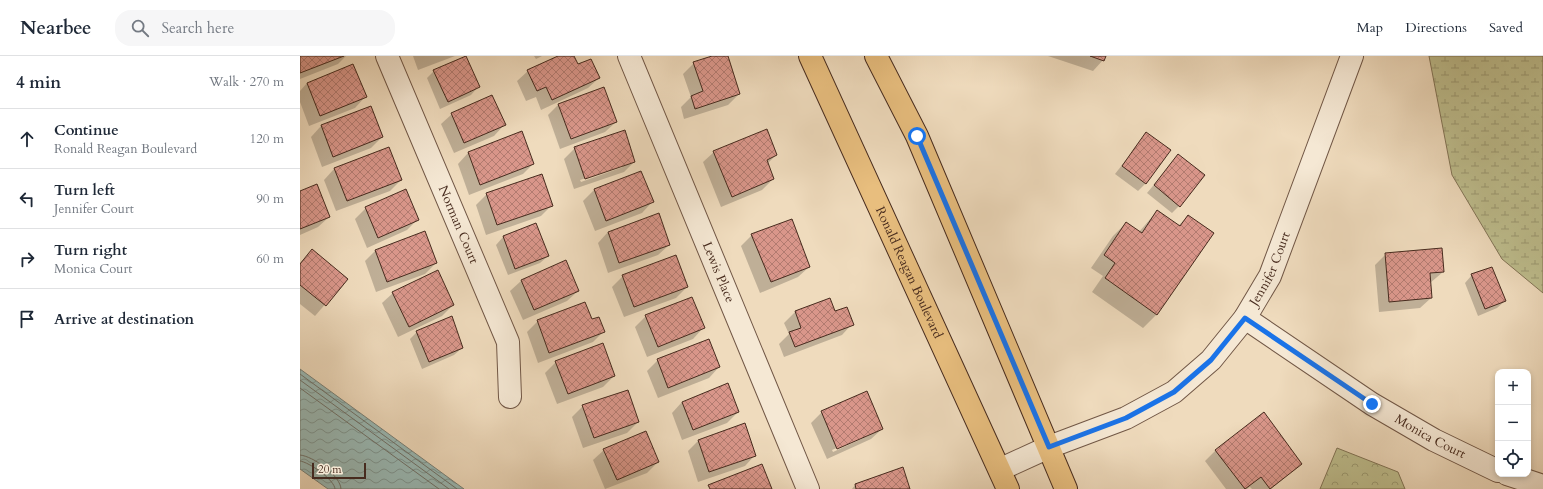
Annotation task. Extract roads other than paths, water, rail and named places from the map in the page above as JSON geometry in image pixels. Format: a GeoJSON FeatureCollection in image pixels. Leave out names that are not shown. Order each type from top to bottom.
{"type":"FeatureCollection","features":[{"type":"Feature","properties":{"kind":"main road","name":"Ronald Reagan Boulevard"},"geometry":{"type":"LineString","coordinates":[[810,56],[1001,469],[1008,489]]}},
{"type":"Feature","properties":{"kind":"main road"},"geometry":{"type":"LineString","coordinates":[[876,56],[917,136],[1066,489]]}},
{"type":"Feature","properties":{"kind":"street","name":"Norman Court"},"geometry":{"type":"LineString","coordinates":[[387,56],[508,342],[510,397]]}},
{"type":"Feature","properties":{"kind":"street","name":"Lewis Place"},"geometry":{"type":"LineString","coordinates":[[629,56],[808,489]]}},
{"type":"Feature","properties":{"kind":"street","name":"Jennifer Court"},"geometry":{"type":"LineString","coordinates":[[1001,469],[1049,447],[1126,418],[1174,392],[1211,360],[1245,318],[1270,276],[1352,56]]}},
{"type":"Feature","properties":{"kind":"street","name":"Monica Court"},"geometry":{"type":"LineString","coordinates":[[1245,318],[1372,404],[1434,440],[1495,470]]}},
{"type":"Feature","properties":{"kind":"street"},"geometry":{"type":"LineString","coordinates":[[1516,477],[1543,486]]}},
{"type":"Feature","properties":{"kind":"water"},"geometry":{"type":"Polygon","coordinates":[[[300,369],[464,489],[328,489],[300,469],[300,369]]]}}]}
